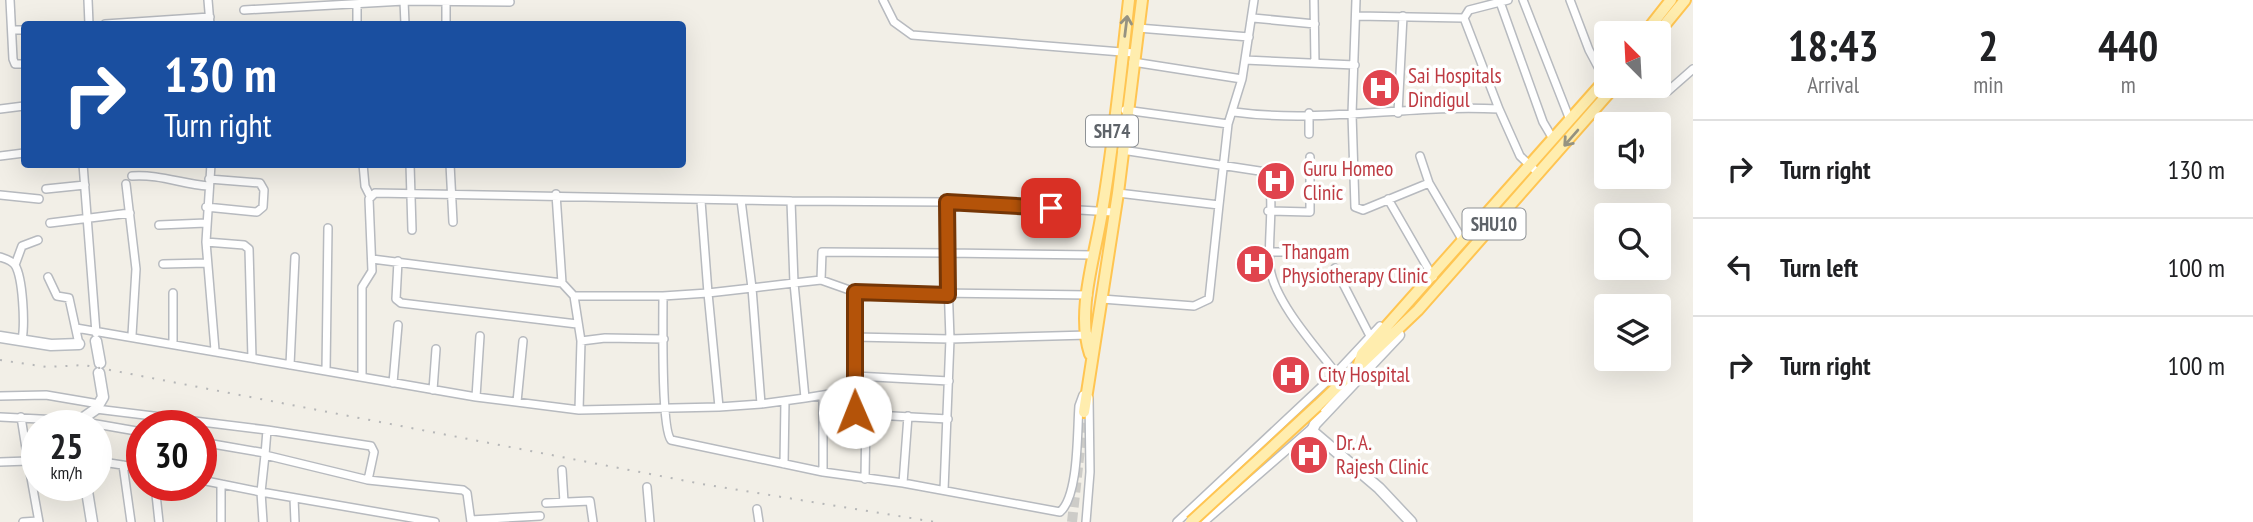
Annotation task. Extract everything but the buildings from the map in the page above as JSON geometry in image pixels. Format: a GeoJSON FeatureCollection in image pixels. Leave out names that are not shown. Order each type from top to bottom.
{"type":"FeatureCollection","features":[{"type":"Feature","properties":{"kind":"main road","name":"SH74"},"geometry":{"type":"LineString","coordinates":[[1129,0],[1130,56]]}},
{"type":"Feature","properties":{"kind":"main road","name":"SH74"},"geometry":{"type":"LineString","coordinates":[[1084,412],[1102,299],[1108,212],[1122,110],[1142,0]]}},
{"type":"Feature","properties":{"kind":"main road"},"geometry":{"type":"LineString","coordinates":[[1654,21],[1671,0]]}},
{"type":"Feature","properties":{"kind":"main road"},"geometry":{"type":"LineString","coordinates":[[1668,21],[1685,0]]}},
{"type":"Feature","properties":{"kind":"main road","name":"SHU10"},"geometry":{"type":"LineString","coordinates":[[1359,364],[1362,354],[1594,96]]}},
{"type":"Feature","properties":{"kind":"main road","name":"SHU10"},"geometry":{"type":"LineString","coordinates":[[1191,522],[1317,407],[1359,364],[1369,360],[1405,319],[1418,310],[1539,174],[1596,98]]}},
{"type":"Feature","properties":{"kind":"main road","name":"SH74"},"geometry":{"type":"LineString","coordinates":[[1091,357],[1084,335],[1088,295],[1094,255],[1108,212],[1118,193],[1122,110]]}},
{"type":"Feature","properties":{"kind":"street"},"geometry":{"type":"LineString","coordinates":[[10,0],[14,62],[21,63]]}},
{"type":"Feature","properties":{"kind":"street"},"geometry":{"type":"LineString","coordinates":[[88,0],[89,21]]}},
{"type":"Feature","properties":{"kind":"street"},"geometry":{"type":"LineString","coordinates":[[184,21],[210,20],[208,0]]}},
{"type":"Feature","properties":{"kind":"street"},"geometry":{"type":"LineString","coordinates":[[883,0],[894,22],[912,35],[1130,56],[1242,79]]}},
{"type":"Feature","properties":{"kind":"street"},"geometry":{"type":"LineString","coordinates":[[1102,299],[1167,306],[1205,303],[1209,299],[1228,124],[1234,112],[1242,79],[1254,0]]}},
{"type":"Feature","properties":{"kind":"street"},"geometry":{"type":"LineString","coordinates":[[1314,0],[1315,63]]}},
{"type":"Feature","properties":{"kind":"street"},"geometry":{"type":"LineString","coordinates":[[1356,0],[1352,114],[1356,207],[1363,210],[1429,183]]}},
{"type":"Feature","properties":{"kind":"street"},"geometry":{"type":"LineString","coordinates":[[1523,0],[1570,120]]}},
{"type":"Feature","properties":{"kind":"street"},"geometry":{"type":"LineString","coordinates":[[1570,0],[1594,58]]}},
{"type":"Feature","properties":{"kind":"street"},"geometry":{"type":"LineString","coordinates":[[404,1],[405,21]]}},
{"type":"Feature","properties":{"kind":"street"},"geometry":{"type":"LineString","coordinates":[[244,10],[404,1],[510,2]]}},
{"type":"Feature","properties":{"kind":"street"},"geometry":{"type":"LineString","coordinates":[[446,1],[446,21]]}},
{"type":"Feature","properties":{"kind":"street"},"geometry":{"type":"LineString","coordinates":[[1464,18],[1469,10],[1504,1],[1543,122],[1553,139]]}},
{"type":"Feature","properties":{"kind":"street"},"geometry":{"type":"LineString","coordinates":[[357,4],[358,21]]}},
{"type":"Feature","properties":{"kind":"street"},"geometry":{"type":"LineString","coordinates":[[1357,16],[1464,18]]}},
{"type":"Feature","properties":{"kind":"street"},"geometry":{"type":"LineString","coordinates":[[1398,113],[1403,16]]}},
{"type":"Feature","properties":{"kind":"street"},"geometry":{"type":"LineString","coordinates":[[1253,18],[1315,24]]}},
{"type":"Feature","properties":{"kind":"street"},"geometry":{"type":"LineString","coordinates":[[1464,18],[1520,156],[1539,174]]}},
{"type":"Feature","properties":{"kind":"street"},"geometry":{"type":"LineString","coordinates":[[1138,28],[1249,37]]}},
{"type":"Feature","properties":{"kind":"street"},"geometry":{"type":"LineString","coordinates":[[12,30],[21,30]]}},
{"type":"Feature","properties":{"kind":"street"},"geometry":{"type":"LineString","coordinates":[[1245,61],[1355,65]]}},
{"type":"Feature","properties":{"kind":"street"},"geometry":{"type":"LineString","coordinates":[[1671,88],[1693,69]]}},
{"type":"Feature","properties":{"kind":"street"},"geometry":{"type":"LineString","coordinates":[[0,109],[21,106]]}},
{"type":"Feature","properties":{"kind":"street"},"geometry":{"type":"LineString","coordinates":[[1234,112],[1256,115],[1352,114],[1499,109]]}},
{"type":"Feature","properties":{"kind":"street"},"geometry":{"type":"LineString","coordinates":[[1122,110],[1228,124]]}},
{"type":"Feature","properties":{"kind":"street"},"geometry":{"type":"LineString","coordinates":[[1309,113],[1309,134]]}},
{"type":"Feature","properties":{"kind":"street"},"geometry":{"type":"LineString","coordinates":[[1122,150],[1223,163],[1266,172],[1271,272],[1279,292],[1336,373]]}},
{"type":"Feature","properties":{"kind":"street"},"geometry":{"type":"LineString","coordinates":[[0,156],[21,153]]}},
{"type":"Feature","properties":{"kind":"street"},"geometry":{"type":"LineString","coordinates":[[1420,156],[1429,183],[1463,241]]}},
{"type":"Feature","properties":{"kind":"street"},"geometry":{"type":"LineString","coordinates":[[1268,211],[1310,212],[1310,157]]}},
{"type":"Feature","properties":{"kind":"street"},"geometry":{"type":"LineString","coordinates":[[83,168],[96,341],[103,397],[93,410]]}},
{"type":"Feature","properties":{"kind":"street"},"geometry":{"type":"LineString","coordinates":[[211,168],[206,207],[206,242],[215,350]]}},
{"type":"Feature","properties":{"kind":"street"},"geometry":{"type":"LineString","coordinates":[[362,376],[362,287],[372,271],[370,197],[365,186],[363,168]]}},
{"type":"Feature","properties":{"kind":"street"},"geometry":{"type":"LineString","coordinates":[[410,168],[412,230]]}},
{"type":"Feature","properties":{"kind":"street"},"geometry":{"type":"LineString","coordinates":[[450,168],[453,222]]}},
{"type":"Feature","properties":{"kind":"street"},"geometry":{"type":"LineString","coordinates":[[132,176],[156,175],[187,185],[209,182],[260,183],[264,190],[262,207],[257,212],[206,207]]}},
{"type":"Feature","properties":{"kind":"street"},"geometry":{"type":"LineString","coordinates":[[126,184],[136,269],[132,335]]}},
{"type":"Feature","properties":{"kind":"street"},"geometry":{"type":"LineString","coordinates":[[46,189],[85,185]]}},
{"type":"Feature","properties":{"kind":"street"},"geometry":{"type":"LineString","coordinates":[[370,197],[375,193],[556,194],[701,201],[947,202],[1108,212]]}},
{"type":"Feature","properties":{"kind":"street"},"geometry":{"type":"LineString","coordinates":[[1118,193],[1219,205]]}},
{"type":"Feature","properties":{"kind":"street"},"geometry":{"type":"LineString","coordinates":[[556,194],[562,283],[574,296],[581,341],[579,410]]}},
{"type":"Feature","properties":{"kind":"street"},"geometry":{"type":"LineString","coordinates":[[0,195],[39,199]]}},
{"type":"Feature","properties":{"kind":"street"},"geometry":{"type":"LineString","coordinates":[[1388,199],[1433,277]]}},
{"type":"Feature","properties":{"kind":"street"},"geometry":{"type":"LineString","coordinates":[[741,200],[752,288],[761,404]]}},
{"type":"Feature","properties":{"kind":"street"},"geometry":{"type":"LineString","coordinates":[[701,201],[719,407]]}},
{"type":"Feature","properties":{"kind":"street"},"geometry":{"type":"LineString","coordinates":[[791,201],[794,283],[805,398]]}},
{"type":"Feature","properties":{"kind":"street"},"geometry":{"type":"LineString","coordinates":[[944,490],[950,339],[947,202]]}},
{"type":"Feature","properties":{"kind":"street"},"geometry":{"type":"LineString","coordinates":[[50,223],[130,213]]}},
{"type":"Feature","properties":{"kind":"street"},"geometry":{"type":"LineString","coordinates":[[159,225],[206,223]]}},
{"type":"Feature","properties":{"kind":"street"},"geometry":{"type":"LineString","coordinates":[[326,371],[328,228]]}},
{"type":"Feature","properties":{"kind":"street"},"geometry":{"type":"LineString","coordinates":[[22,340],[25,318],[15,265],[22,247],[38,240]]}},
{"type":"Feature","properties":{"kind":"street"},"geometry":{"type":"LineString","coordinates":[[206,242],[244,245],[249,249],[252,358]]}},
{"type":"Feature","properties":{"kind":"street"},"geometry":{"type":"LineString","coordinates":[[821,280],[821,254],[825,251],[1094,255]]}},
{"type":"Feature","properties":{"kind":"street"},"geometry":{"type":"LineString","coordinates":[[1269,252],[1323,252]]}},
{"type":"Feature","properties":{"kind":"street"},"geometry":{"type":"LineString","coordinates":[[0,257],[15,265]]}},
{"type":"Feature","properties":{"kind":"street"},"geometry":{"type":"LineString","coordinates":[[290,365],[295,257]]}},
{"type":"Feature","properties":{"kind":"street"},"geometry":{"type":"LineString","coordinates":[[372,260],[398,261],[562,283]]}},
{"type":"Feature","properties":{"kind":"street"},"geometry":{"type":"LineString","coordinates":[[398,261],[396,299],[401,303],[577,324]]}},
{"type":"Feature","properties":{"kind":"street"},"geometry":{"type":"LineString","coordinates":[[163,264],[207,263]]}},
{"type":"Feature","properties":{"kind":"street"},"geometry":{"type":"LineString","coordinates":[[1335,268],[1370,336]]}},
{"type":"Feature","properties":{"kind":"street"},"geometry":{"type":"LineString","coordinates":[[0,337],[51,345],[79,344],[69,298],[57,296],[48,277]]}},
{"type":"Feature","properties":{"kind":"street"},"geometry":{"type":"LineString","coordinates":[[574,296],[663,296],[821,280],[855,292],[1088,295]]}},
{"type":"Feature","properties":{"kind":"street"},"geometry":{"type":"LineString","coordinates":[[1177,522],[1336,373],[1411,293],[1424,287]]}},
{"type":"Feature","properties":{"kind":"street"},"geometry":{"type":"LineString","coordinates":[[855,292],[856,414],[948,419]]}},
{"type":"Feature","properties":{"kind":"street"},"geometry":{"type":"LineString","coordinates":[[173,293],[173,343]]}},
{"type":"Feature","properties":{"kind":"street"},"geometry":{"type":"LineString","coordinates":[[663,296],[668,436],[677,443],[823,472],[903,483],[1060,512],[1066,507],[1073,483],[1079,406],[1086,387]]}},
{"type":"Feature","properties":{"kind":"street"},"geometry":{"type":"LineString","coordinates":[[1204,522],[1312,428],[1400,333],[1405,319]]}},
{"type":"Feature","properties":{"kind":"street"},"geometry":{"type":"LineString","coordinates":[[393,383],[398,325]]}},
{"type":"Feature","properties":{"kind":"street"},"geometry":{"type":"LineString","coordinates":[[76,328],[132,335],[433,390],[579,410],[761,404],[854,390]]}},
{"type":"Feature","properties":{"kind":"street"},"geometry":{"type":"LineString","coordinates":[[854,337],[950,339],[1096,335]]}},
{"type":"Feature","properties":{"kind":"street"},"geometry":{"type":"LineString","coordinates":[[476,397],[480,336]]}},
{"type":"Feature","properties":{"kind":"street"},"geometry":{"type":"LineString","coordinates":[[581,341],[605,338],[664,339]]}},
{"type":"Feature","properties":{"kind":"street"},"geometry":{"type":"LineString","coordinates":[[517,402],[523,341]]}},
{"type":"Feature","properties":{"kind":"street"},"geometry":{"type":"LineString","coordinates":[[433,390],[436,349]]}},
{"type":"Feature","properties":{"kind":"street"},"geometry":{"type":"LineString","coordinates":[[855,376],[949,381]]}},
{"type":"Feature","properties":{"kind":"street"},"geometry":{"type":"LineString","coordinates":[[1086,387],[1091,407],[1086,522]]}},
{"type":"Feature","properties":{"kind":"street"},"geometry":{"type":"LineString","coordinates":[[0,396],[46,395],[97,406],[371,446],[374,452],[369,480]]}},
{"type":"Feature","properties":{"kind":"street"},"geometry":{"type":"LineString","coordinates":[[823,395],[823,472]]}},
{"type":"Feature","properties":{"kind":"street"},"geometry":{"type":"LineString","coordinates":[[784,464],[785,401]]}},
{"type":"Feature","properties":{"kind":"street"},"geometry":{"type":"LineString","coordinates":[[865,479],[866,414]]}},
{"type":"Feature","properties":{"kind":"street"},"geometry":{"type":"LineString","coordinates":[[0,417],[21,416]]}},
{"type":"Feature","properties":{"kind":"street"},"geometry":{"type":"LineString","coordinates":[[903,483],[908,416]]}},
{"type":"Feature","properties":{"kind":"street"},"geometry":{"type":"LineString","coordinates":[[1312,428],[1316,436],[1380,488],[1411,522]]}},
{"type":"Feature","properties":{"kind":"street"},"geometry":{"type":"LineString","coordinates":[[263,522],[261,492],[267,430]]}},
{"type":"Feature","properties":{"kind":"street"},"geometry":{"type":"LineString","coordinates":[[217,445],[369,480],[463,489],[467,493],[471,521],[540,516]]}},
{"type":"Feature","properties":{"kind":"street"},"geometry":{"type":"LineString","coordinates":[[1245,457],[1262,472]]}},
{"type":"Feature","properties":{"kind":"street"},"geometry":{"type":"LineString","coordinates":[[0,462],[21,461]]}},
{"type":"Feature","properties":{"kind":"street"},"geometry":{"type":"LineString","coordinates":[[112,463],[126,466]]}},
{"type":"Feature","properties":{"kind":"street"},"geometry":{"type":"LineString","coordinates":[[122,465],[131,522]]}},
{"type":"Feature","properties":{"kind":"street"},"geometry":{"type":"LineString","coordinates":[[562,470],[564,502]]}},
{"type":"Feature","properties":{"kind":"street"},"geometry":{"type":"LineString","coordinates":[[217,483],[411,520],[435,522]]}},
{"type":"Feature","properties":{"kind":"street"},"geometry":{"type":"LineString","coordinates":[[221,484],[221,522]]}},
{"type":"Feature","properties":{"kind":"street"},"geometry":{"type":"LineString","coordinates":[[647,487],[650,522]]}},
{"type":"Feature","properties":{"kind":"street"},"geometry":{"type":"LineString","coordinates":[[294,498],[295,522]]}},
{"type":"Feature","properties":{"kind":"street"},"geometry":{"type":"LineString","coordinates":[[23,522],[38,522],[35,501]]}},
{"type":"Feature","properties":{"kind":"street"},"geometry":{"type":"LineString","coordinates":[[89,501],[92,522]]}},
{"type":"Feature","properties":{"kind":"street"},"geometry":{"type":"LineString","coordinates":[[157,501],[159,522]]}},
{"type":"Feature","properties":{"kind":"street"},"geometry":{"type":"LineString","coordinates":[[546,503],[590,501],[593,522]]}},
{"type":"Feature","properties":{"kind":"street"},"geometry":{"type":"LineString","coordinates":[[757,509],[759,522]]}},
{"type":"Feature","properties":{"kind":"street"},"geometry":{"type":"LineString","coordinates":[[378,512],[379,522]]}},
{"type":"Feature","properties":{"kind":"tunnel"},"geometry":{"type":"LineString","coordinates":[[1072,522],[1084,412]]}},
{"type":"Feature","properties":{"kind":"railway"},"geometry":{"type":"LineString","coordinates":[[0,360],[47,367],[84,365],[702,484],[935,522]]}},
{"type":"Feature","properties":{"kind":"place","name":"Sai Hospitals Dindigul"},"geometry":{"type":"Point","coordinates":[1381,88]}},
{"type":"Feature","properties":{"kind":"place","name":"Guru Homeo Clinic"},"geometry":{"type":"Point","coordinates":[1276,181]}},
{"type":"Feature","properties":{"kind":"place","name":"Thangam Physiotherapy Clinic"},"geometry":{"type":"Point","coordinates":[1255,264]}},
{"type":"Feature","properties":{"kind":"place","name":"City Hospital"},"geometry":{"type":"Point","coordinates":[1291,375]}},
{"type":"Feature","properties":{"kind":"place","name":"Dr. A. Rajesh Clinic"},"geometry":{"type":"Point","coordinates":[1309,455]}},
{"type":"Feature","properties":{"kind":"route"},"geometry":{"type":"LineString","coordinates":[[855,412],[855,292],[948,295],[947,202],[1051,208]]}}]}
